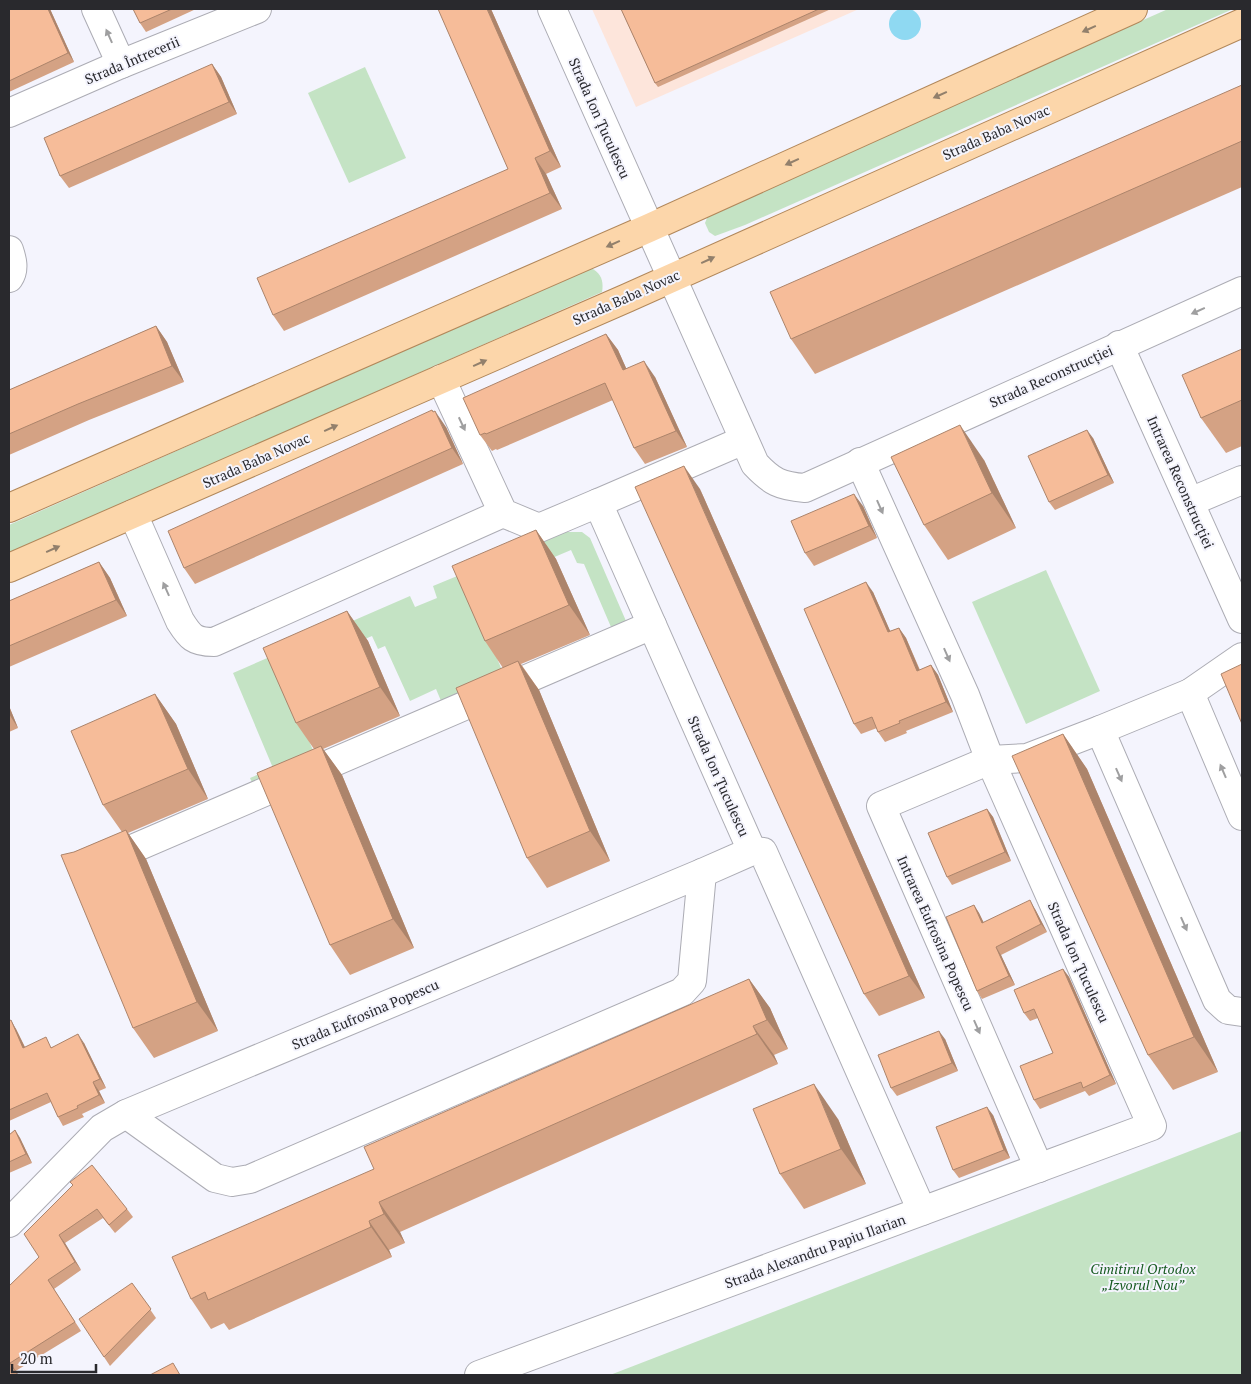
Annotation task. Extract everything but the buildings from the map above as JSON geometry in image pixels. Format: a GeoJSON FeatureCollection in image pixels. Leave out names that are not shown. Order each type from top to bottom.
{"type":"FeatureCollection","features":[{"type":"Feature","properties":{"kind":"main road"},"geometry":{"type":"LineString","coordinates":[[9,508],[649,228],[1133,9]]}},
{"type":"Feature","properties":{"kind":"main road","name":"Strada Baba Novac"},"geometry":{"type":"LineString","coordinates":[[9,568],[670,278],[1242,23]]}},
{"type":"Feature","properties":{"kind":"street"},"geometry":{"type":"LineString","coordinates":[[96,9],[121,64]]}},
{"type":"Feature","properties":{"kind":"street","name":"Strada Întrecerii"},"geometry":{"type":"LineString","coordinates":[[9,113],[121,64],[257,9]]}},
{"type":"Feature","properties":{"kind":"street","name":"Strada Ion Țuculescu"},"geometry":{"type":"LineString","coordinates":[[552,9],[670,278]]}},
{"type":"Feature","properties":{"kind":"street"},"geometry":{"type":"LineString","coordinates":[[9,250],[12,259],[12,274],[9,278]]}},
{"type":"Feature","properties":{"kind":"street"},"geometry":{"type":"LineString","coordinates":[[670,278],[755,464],[766,475],[778,484],[805,488],[860,462]]}},
{"type":"Feature","properties":{"kind":"street","name":"Strada Reconstrucției"},"geometry":{"type":"LineString","coordinates":[[860,462],[1242,291]]}},
{"type":"Feature","properties":{"kind":"street","name":"Intrarea Reconstrucției"},"geometry":{"type":"LineString","coordinates":[[1119,345],[1242,619]]}},
{"type":"Feature","properties":{"kind":"street"},"geometry":{"type":"LineString","coordinates":[[441,379],[503,513],[539,528],[744,440]]}},
{"type":"Feature","properties":{"kind":"street","name":"Strada Ion Țuculescu"},"geometry":{"type":"LineString","coordinates":[[860,462],[965,695],[990,760],[1152,1126]]}},
{"type":"Feature","properties":{"kind":"street"},"geometry":{"type":"LineString","coordinates":[[1190,502],[1242,480]]}},
{"type":"Feature","properties":{"kind":"street","name":"Strada Ion Țuculescu"},"geometry":{"type":"LineString","coordinates":[[598,503],[752,851],[764,852],[922,1211]]}},
{"type":"Feature","properties":{"kind":"street"},"geometry":{"type":"LineString","coordinates":[[133,514],[180,621],[187,632],[200,642],[214,642],[503,513]]}},
{"type":"Feature","properties":{"kind":"street"},"geometry":{"type":"LineString","coordinates":[[90,867],[652,625]]}},
{"type":"Feature","properties":{"kind":"street"},"geometry":{"type":"LineString","coordinates":[[990,760],[1028,758],[1100,730],[1190,693],[1242,657]]}},
{"type":"Feature","properties":{"kind":"street"},"geometry":{"type":"LineString","coordinates":[[1190,693],[1242,816]]}},
{"type":"Feature","properties":{"kind":"street"},"geometry":{"type":"LineString","coordinates":[[1100,730],[1217,1000],[1228,1010],[1242,1012]]}},
{"type":"Feature","properties":{"kind":"street","name":"Intrarea Eufrosina Popescu"},"geometry":{"type":"LineString","coordinates":[[990,760],[881,806],[1039,1168]]}},
{"type":"Feature","properties":{"kind":"street","name":"Strada Eufrosina Popescu"},"geometry":{"type":"LineString","coordinates":[[9,1223],[102,1128],[126,1114],[702,874],[752,851]]}},
{"type":"Feature","properties":{"kind":"street"},"geometry":{"type":"LineString","coordinates":[[126,1114],[215,1178],[232,1182],[250,1179],[682,992],[692,981],[702,874]]}},
{"type":"Feature","properties":{"kind":"street","name":"Strada Alexandru Papiu Ilarian"},"geometry":{"type":"LineString","coordinates":[[479,1375],[1152,1126]]}},
{"type":"Feature","properties":{"kind":"shaded area"},"geometry":{"type":"Polygon","coordinates":[[[592,9],[859,9],[636,107],[592,9]]]}},
{"type":"Feature","properties":{"kind":"green space"},"geometry":{"type":"Polygon","coordinates":[[[1168,9],[1233,9],[745,225],[715,236],[709,232],[705,223],[709,213],[1168,9]]]}},
{"type":"Feature","properties":{"kind":"green space"},"geometry":{"type":"Polygon","coordinates":[[[365,67],[406,158],[349,183],[308,93],[365,67]]]}},
{"type":"Feature","properties":{"kind":"green space"},"geometry":{"type":"Polygon","coordinates":[[[590,268],[601,277],[603,284],[602,292],[9,554],[9,525],[590,268]]]}},
{"type":"Feature","properties":{"kind":"green space"},"geometry":{"type":"Polygon","coordinates":[[[564,532],[582,532],[590,538],[626,621],[611,627],[584,564],[577,563],[571,550],[470,593],[506,680],[444,708],[436,689],[410,701],[385,646],[378,649],[372,636],[281,675],[318,762],[255,789],[250,778],[273,768],[233,673],[410,596],[415,607],[437,598],[433,586],[564,532]]]}},
{"type":"Feature","properties":{"kind":"green space"},"geometry":{"type":"Polygon","coordinates":[[[1046,570],[1100,691],[1026,724],[972,602],[1046,570]]]}},
{"type":"Feature","properties":{"kind":"green space","name":"Cimitirul Ortodox „Izvorul Nou”"},"geometry":{"type":"Polygon","coordinates":[[[1242,1131],[1242,1375],[610,1375],[1242,1131]]]}},
{"type":"Feature","properties":{"kind":"water"},"geometry":{"type":"Polygon","coordinates":[[[905,8],[911,9],[916,13],[920,18],[920,30],[916,35],[911,39],[905,40],[899,39],[894,35],[890,30],[889,24],[890,18],[894,13],[899,9],[905,8]]]}}]}
